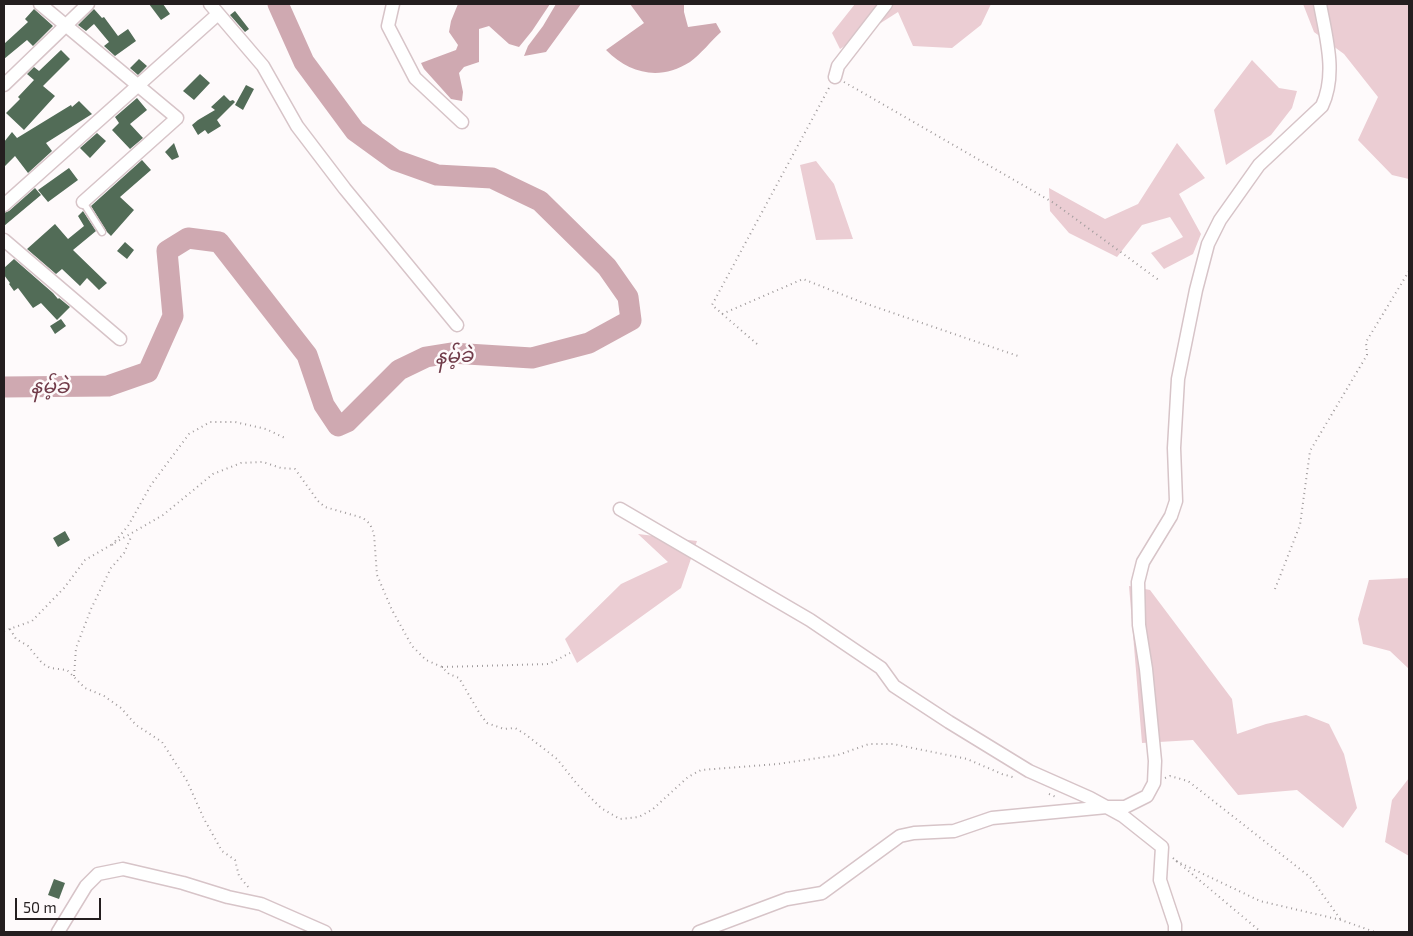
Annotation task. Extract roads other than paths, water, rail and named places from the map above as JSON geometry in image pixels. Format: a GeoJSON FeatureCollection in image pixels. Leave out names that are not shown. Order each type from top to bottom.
{"type":"FeatureCollection","features":[{"type":"Feature","properties":{"kind":"street"},"geometry":{"type":"LineString","coordinates":[[40,4],[177,118],[83,202]]}},
{"type":"Feature","properties":{"kind":"street"},"geometry":{"type":"LineString","coordinates":[[4,85],[64,25],[88,4]]}},
{"type":"Feature","properties":{"kind":"street"},"geometry":{"type":"LineString","coordinates":[[394,4],[388,26],[415,78],[462,122]]}},
{"type":"Feature","properties":{"kind":"street"},"geometry":{"type":"LineString","coordinates":[[835,77],[838,66],[886,4]]}},
{"type":"Feature","properties":{"kind":"street"},"geometry":{"type":"LineString","coordinates":[[699,932],[787,899],[822,893],[900,836],[954,830],[992,818],[1125,807],[1147,796],[1154,783],[1155,760],[1146,668],[1139,625],[1138,582],[1143,562],[1171,516],[1176,501],[1174,448],[1178,379],[1196,290],[1208,244],[1220,220],[1259,165],[1322,106],[1328,93],[1330,80],[1328,47],[1320,4]]}},
{"type":"Feature","properties":{"kind":"street"},"geometry":{"type":"LineString","coordinates":[[4,205],[138,86],[214,9],[263,66],[303,134],[457,325]]}},
{"type":"Feature","properties":{"kind":"street"},"geometry":{"type":"LineString","coordinates":[[4,240],[120,339]]}},
{"type":"Feature","properties":{"kind":"street"},"geometry":{"type":"LineString","coordinates":[[620,509],[810,620],[881,668],[894,686],[1029,771],[1090,798],[1123,816],[1162,847],[1160,880],[1175,925],[1175,932]]}},
{"type":"Feature","properties":{"kind":"street"},"geometry":{"type":"LineString","coordinates":[[58,932],[86,886],[98,874],[123,869],[183,883],[228,897],[262,904],[325,932]]}},
{"type":"Feature","properties":{"kind":"lane"},"geometry":{"type":"LineString","coordinates":[[83,202],[102,232]]}},
{"type":"Feature","properties":{"kind":"waterway","name":"နမ့်ခဲ"},"geometry":{"type":"LineString","coordinates":[[4,387],[108,386],[148,372],[173,316],[167,251],[188,238],[219,242],[307,355],[324,405],[338,426],[347,422],[399,370],[426,357],[451,353],[532,358],[589,343],[631,320],[628,297],[607,267],[540,201],[492,178],[437,175],[395,160],[355,131],[304,62],[278,4]]}}]}
